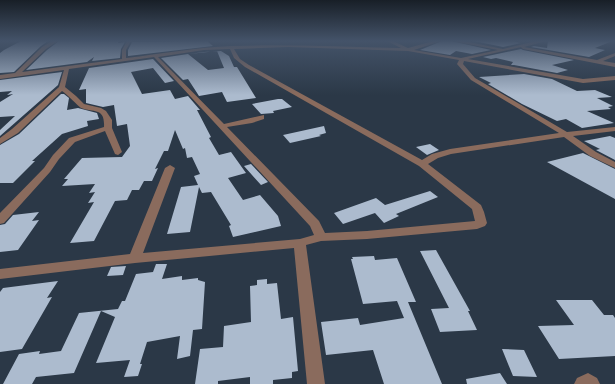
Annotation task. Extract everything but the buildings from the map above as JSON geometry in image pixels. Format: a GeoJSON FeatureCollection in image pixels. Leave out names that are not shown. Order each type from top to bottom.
{"type":"FeatureCollection","features":[{"type":"Feature","properties":{"kind":"street"},"geometry":{"type":"LineString","coordinates":[[18,73],[33,59]]}},
{"type":"Feature","properties":{"kind":"street"},"geometry":{"type":"LineString","coordinates":[[0,77],[18,73],[124,59]]}},
{"type":"Feature","properties":{"kind":"street"},"geometry":{"type":"LineString","coordinates":[[158,59],[315,224],[321,237]]}},
{"type":"Feature","properties":{"kind":"street"},"geometry":{"type":"LineString","coordinates":[[0,274],[135,258],[300,243],[321,237],[367,236],[477,225],[481,223],[477,207],[422,164],[270,80],[237,59]]}},
{"type":"Feature","properties":{"kind":"street"},"geometry":{"type":"LineString","coordinates":[[615,78],[583,80],[462,59],[460,64],[473,79],[566,134],[593,154],[615,165]]}},
{"type":"Feature","properties":{"kind":"street"},"geometry":{"type":"LineString","coordinates":[[580,59],[615,65]]}},
{"type":"Feature","properties":{"kind":"street"},"geometry":{"type":"LineString","coordinates":[[597,62],[604,59]]}},
{"type":"Feature","properties":{"kind":"street"},"geometry":{"type":"LineString","coordinates":[[0,142],[15,131],[62,88],[67,67]]}},
{"type":"Feature","properties":{"kind":"street"},"geometry":{"type":"LineString","coordinates":[[62,88],[74,97],[82,106],[99,109],[104,112],[108,120],[108,128],[118,152]]}},
{"type":"Feature","properties":{"kind":"street"},"geometry":{"type":"LineString","coordinates":[[223,126],[252,121],[261,117]]}},
{"type":"Feature","properties":{"kind":"street"},"geometry":{"type":"LineString","coordinates":[[0,220],[47,170],[56,157],[72,140],[108,128]]}},
{"type":"Feature","properties":{"kind":"street"},"geometry":{"type":"LineString","coordinates":[[422,164],[435,156],[450,152],[566,134],[615,129]]}},
{"type":"Feature","properties":{"kind":"street"},"geometry":{"type":"LineString","coordinates":[[135,258],[170,168]]}},
{"type":"Feature","properties":{"kind":"street"},"geometry":{"type":"LineString","coordinates":[[300,243],[316,384]]}},
{"type":"Feature","properties":{"kind":"street"},"geometry":{"type":"LineString","coordinates":[[583,384],[588,382],[591,384]]}}]}
